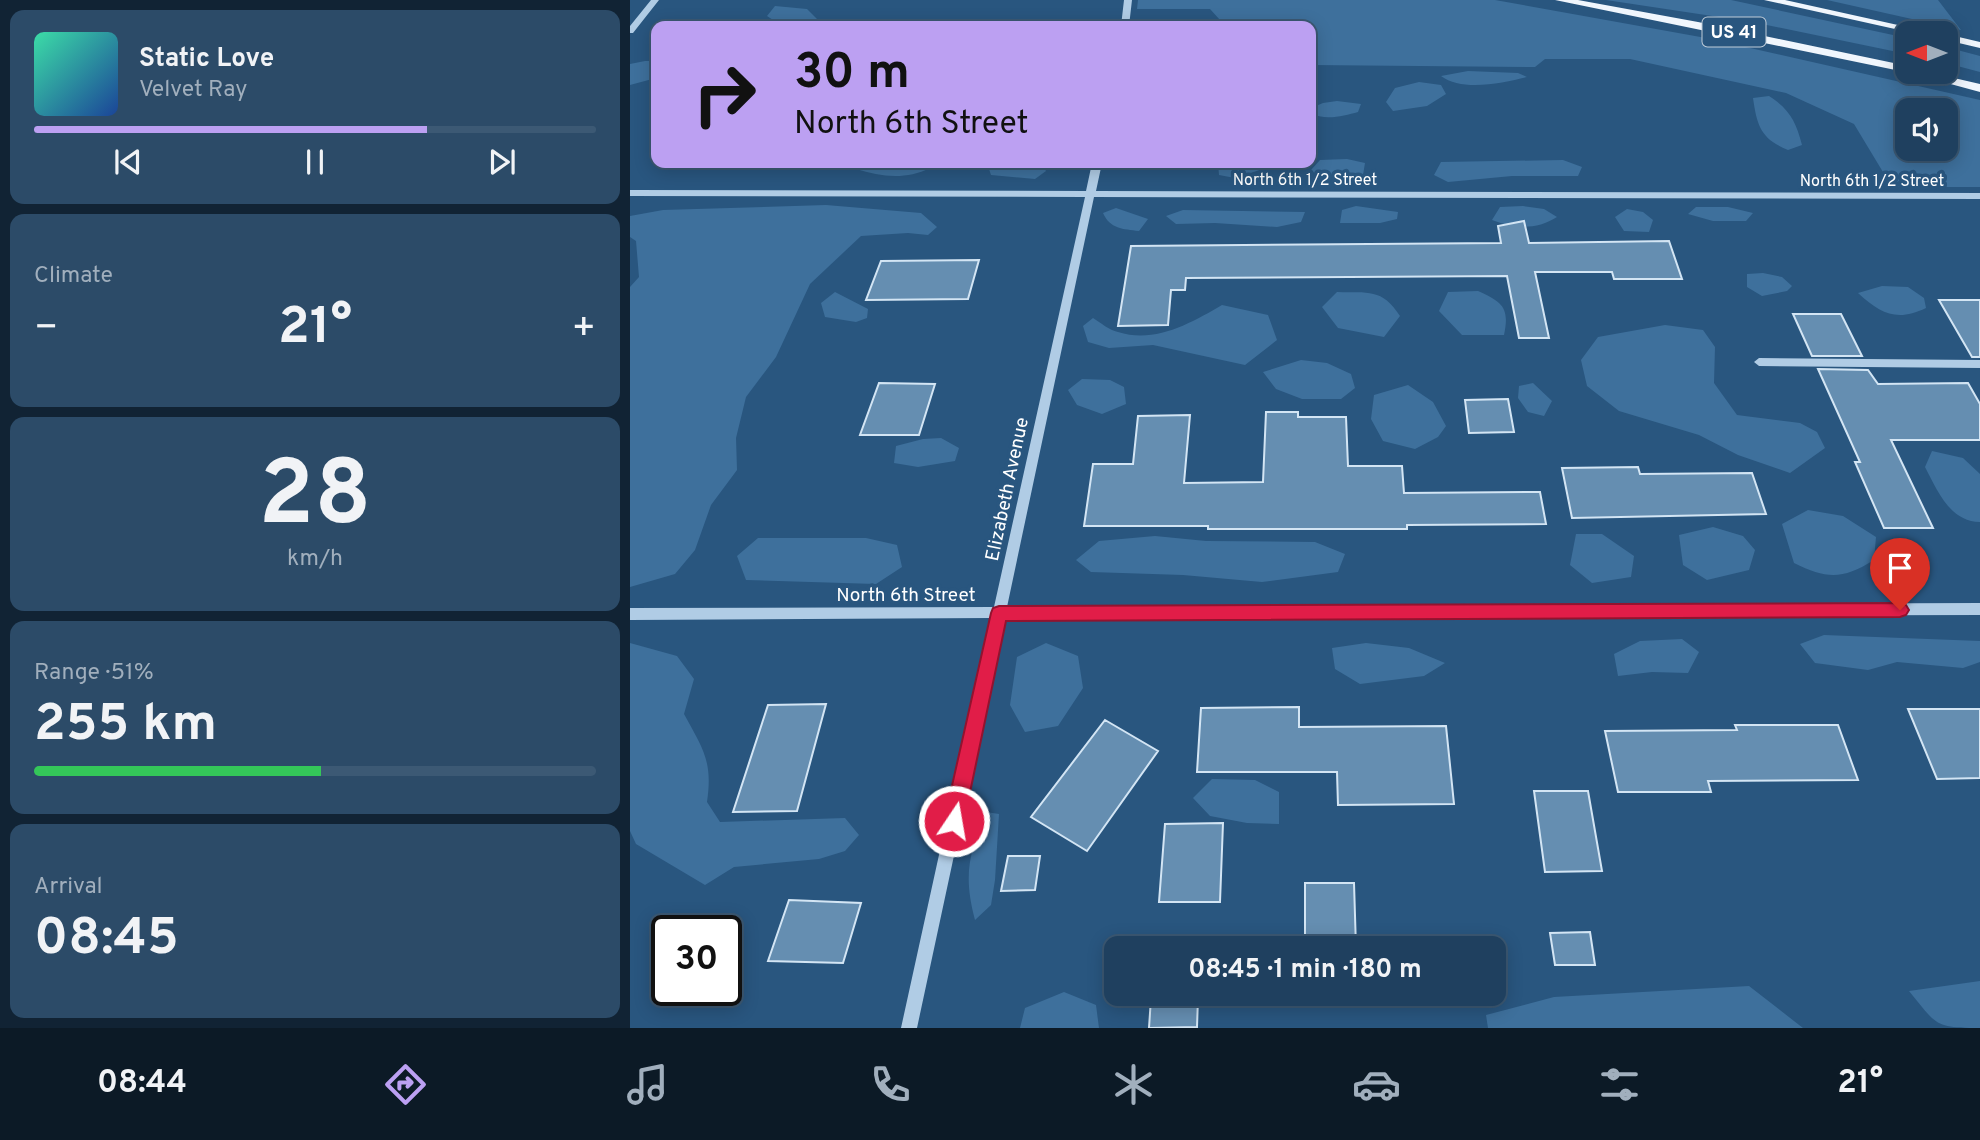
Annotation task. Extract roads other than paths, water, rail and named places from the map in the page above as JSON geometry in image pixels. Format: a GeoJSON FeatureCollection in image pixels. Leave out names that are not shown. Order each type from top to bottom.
{"type":"FeatureCollection","features":[{"type":"Feature","properties":{"kind":"main road","name":"US 41"},"geometry":{"type":"LineString","coordinates":[[1560,0],[1698,25],[1895,67]]}},
{"type":"Feature","properties":{"kind":"main road","name":"US 41"},"geometry":{"type":"LineString","coordinates":[[1769,0],[1895,26]]}},
{"type":"Feature","properties":{"kind":"main road"},"geometry":{"type":"LineString","coordinates":[[1958,40],[1980,45]]}},
{"type":"Feature","properties":{"kind":"main road"},"geometry":{"type":"LineString","coordinates":[[1958,83],[1980,88]]}},
{"type":"Feature","properties":{"kind":"street"},"geometry":{"type":"LineString","coordinates":[[630,31],[655,0]]}},
{"type":"Feature","properties":{"kind":"street"},"geometry":{"type":"LineString","coordinates":[[1126,21],[1128,0]]}},
{"type":"Feature","properties":{"kind":"street","name":"Elizabeth Avenue"},"geometry":{"type":"LineString","coordinates":[[909,1028],[1096,168]]}},
{"type":"Feature","properties":{"kind":"street","name":"North 6th 1/2 Street"},"geometry":{"type":"LineString","coordinates":[[630,193],[1980,196]]}},
{"type":"Feature","properties":{"kind":"street"},"geometry":{"type":"LineString","coordinates":[[1759,362],[1980,364]]}},
{"type":"Feature","properties":{"kind":"street","name":"North 6th Street"},"geometry":{"type":"LineString","coordinates":[[630,614],[1980,609]]}}]}
